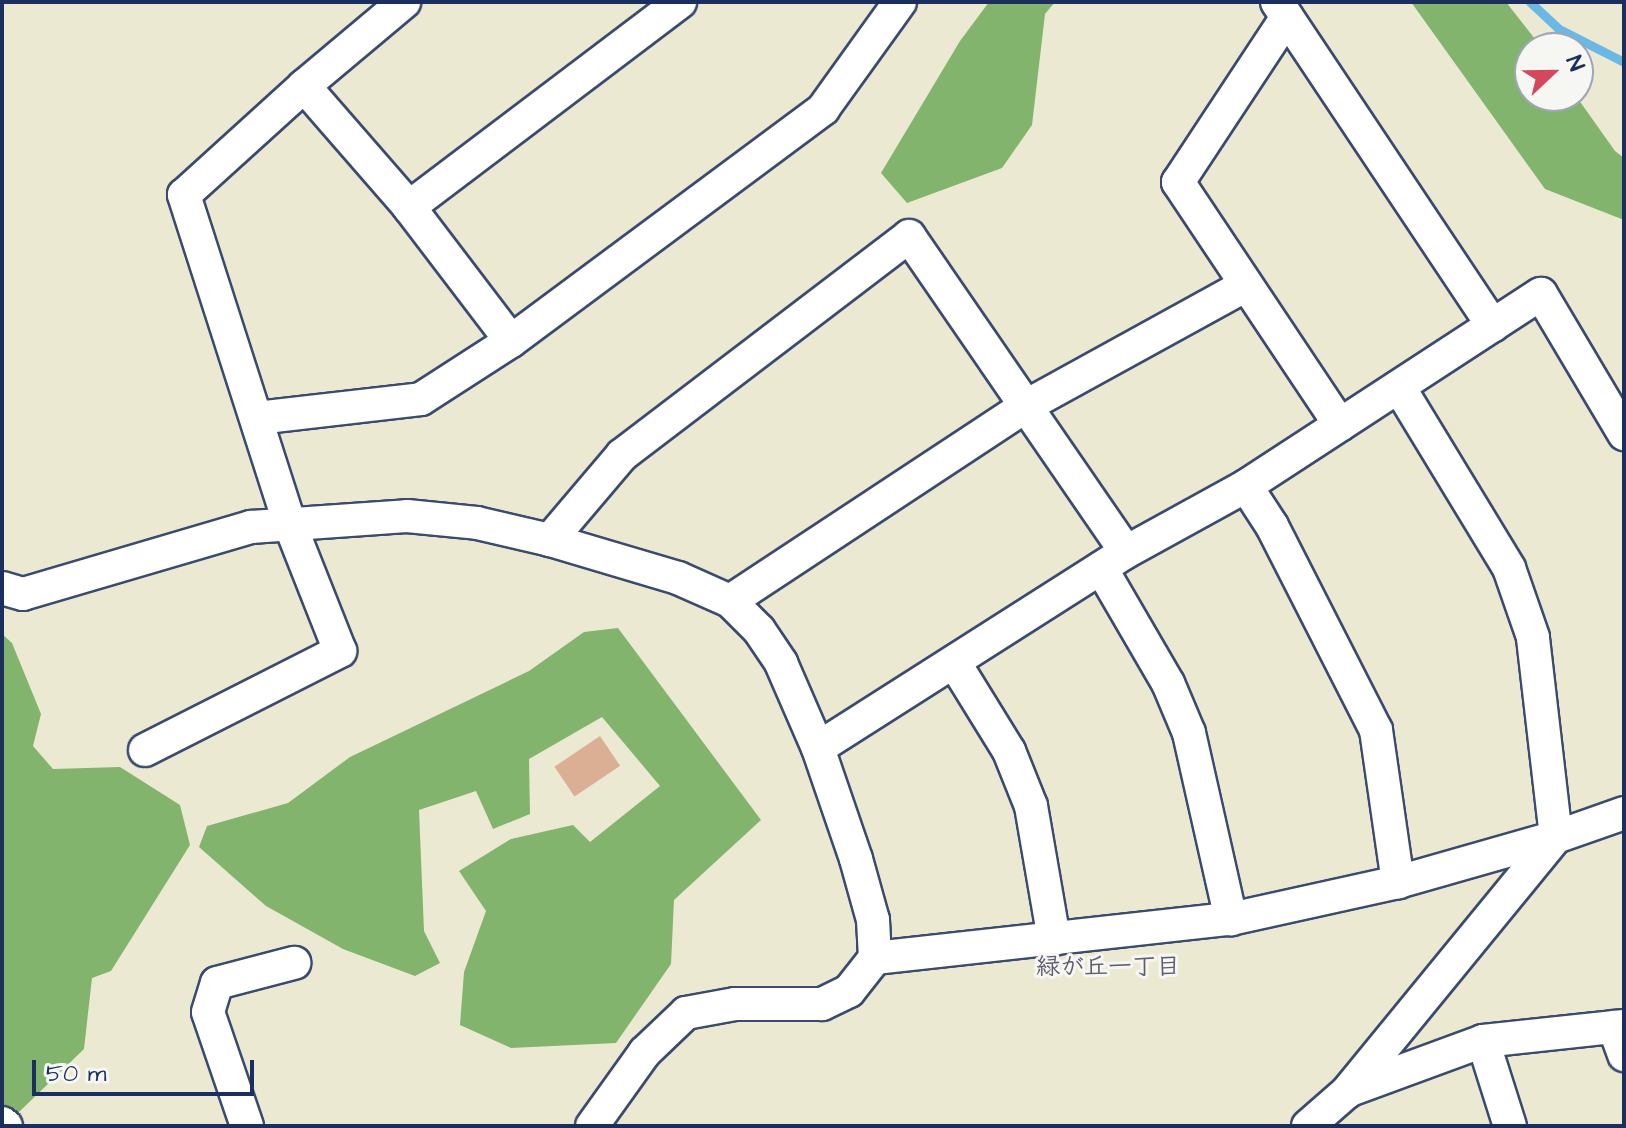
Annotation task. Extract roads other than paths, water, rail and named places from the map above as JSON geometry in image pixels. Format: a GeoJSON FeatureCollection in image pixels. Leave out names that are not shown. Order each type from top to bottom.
{"type":"FeatureCollection","features":[{"type":"Feature","properties":{"kind":"street"},"geometry":{"type":"LineString","coordinates":[[145,750],[340,651],[290,525],[184,195],[304,86],[404,2]]}},
{"type":"Feature","properties":{"kind":"street"},"geometry":{"type":"LineString","coordinates":[[409,207],[680,2]]}},
{"type":"Feature","properties":{"kind":"street"},"geometry":{"type":"LineString","coordinates":[[257,418],[421,399],[511,341],[823,109],[900,2]]}},
{"type":"Feature","properties":{"kind":"street"},"geometry":{"type":"LineString","coordinates":[[1340,425],[1178,182],[1282,10],[1493,326]]}},
{"type":"Feature","properties":{"kind":"street"},"geometry":{"type":"LineString","coordinates":[[304,86],[409,207],[511,341]]}},
{"type":"Feature","properties":{"kind":"street"},"geometry":{"type":"LineString","coordinates":[[550,540],[622,455],[909,236],[1026,406],[1113,560],[1189,733],[1231,919]]}},
{"type":"Feature","properties":{"kind":"street"},"geometry":{"type":"LineString","coordinates":[[730,601],[1026,406],[1246,285]]}},
{"type":"Feature","properties":{"kind":"street"},"geometry":{"type":"LineString","coordinates":[[818,748],[1113,560],[1246,486],[1541,294],[1624,434]]}},
{"type":"Feature","properties":{"kind":"street"},"geometry":{"type":"LineString","coordinates":[[1308,1126],[1347,1092],[1556,837],[1533,637],[1509,568],[1399,387]]}},
{"type":"Feature","properties":{"kind":"street"},"geometry":{"type":"LineString","coordinates":[[1246,486],[1272,526],[1376,730],[1398,882]]}},
{"type":"Feature","properties":{"kind":"street"},"geometry":{"type":"LineString","coordinates":[[2,588],[23,594],[251,527],[407,516],[477,523],[550,540],[678,578],[730,601],[759,630],[781,663],[818,748],[873,920],[875,958],[849,991],[822,1004],[735,1004],[686,1013],[645,1052],[592,1126]]}},
{"type":"Feature","properties":{"kind":"street"},"geometry":{"type":"LineString","coordinates":[[954,662],[1009,751],[1031,806],[1054,939]]}},
{"type":"Feature","properties":{"kind":"street"},"geometry":{"type":"LineString","coordinates":[[875,958],[1231,919],[1398,882],[1556,837],[1624,813]]}},
{"type":"Feature","properties":{"kind":"street"},"geometry":{"type":"LineString","coordinates":[[247,1126],[208,1012],[217,983],[294,963]]}},
{"type":"Feature","properties":{"kind":"street"},"geometry":{"type":"LineString","coordinates":[[1347,1092],[1483,1041],[1621,1036]]}},
{"type":"Feature","properties":{"kind":"street"},"geometry":{"type":"LineString","coordinates":[[1483,1041],[1510,1126]]}},
{"type":"Feature","properties":{"kind":"waterway"},"geometry":{"type":"LineString","coordinates":[[1530,2],[1559,29],[1624,62]]}},
{"type":"Feature","properties":{"kind":"district","name":"緑が丘一丁目"},"geometry":{"type":"Point","coordinates":[1108,968]}}]}
